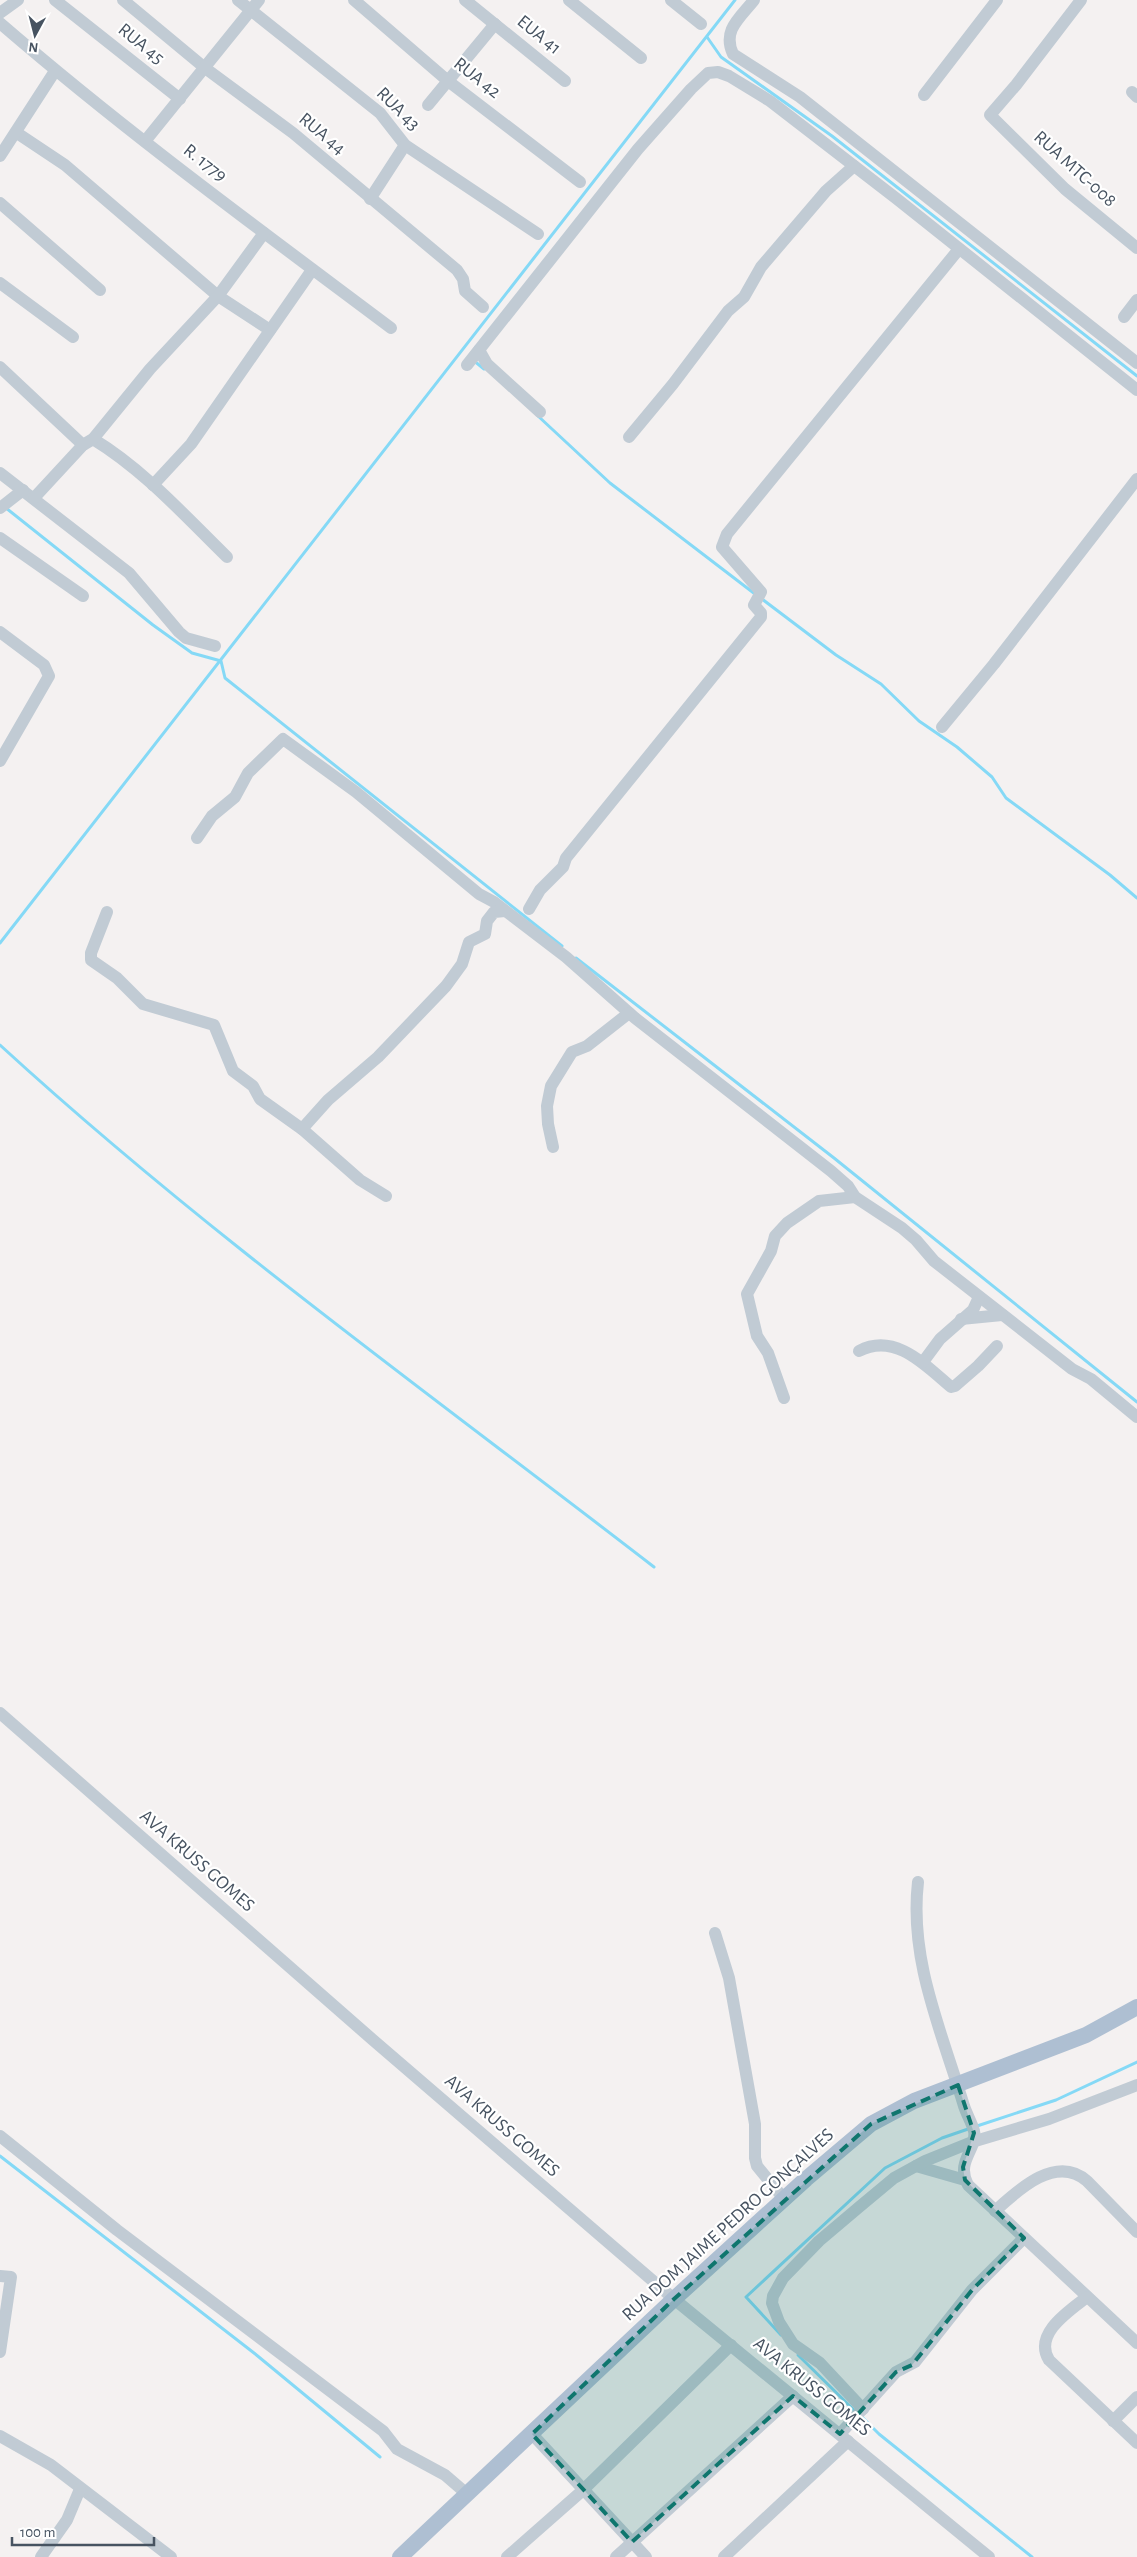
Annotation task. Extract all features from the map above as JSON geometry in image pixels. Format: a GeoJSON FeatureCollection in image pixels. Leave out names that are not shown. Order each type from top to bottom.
{"type":"FeatureCollection","features":[{"type":"Feature","properties":{"kind":"main road","name":"RUA DOM JAIME PEDRO GONÇALVES"},"geometry":{"type":"LineString","coordinates":[[400,2557],[674,2298],[871,2124],[914,2101],[1086,2034],[1137,2007]]}},
{"type":"Feature","properties":{"kind":"street"},"geometry":{"type":"LineString","coordinates":[[0,13],[18,0]]}},
{"type":"Feature","properties":{"kind":"street","name":"RUA 45"},"geometry":{"type":"LineString","coordinates":[[55,0],[180,99]]}},
{"type":"Feature","properties":{"kind":"street","name":"RUA 44"},"geometry":{"type":"LineString","coordinates":[[123,0],[205,68],[293,133],[457,270],[463,279],[465,291],[484,307]]}},
{"type":"Feature","properties":{"kind":"street","name":"RUA 43"},"geometry":{"type":"LineString","coordinates":[[238,0],[380,113],[405,145],[538,234]]}},
{"type":"Feature","properties":{"kind":"street"},"geometry":{"type":"LineString","coordinates":[[146,140],[258,0]]}},
{"type":"Feature","properties":{"kind":"street","name":"RUA 42"},"geometry":{"type":"LineString","coordinates":[[354,0],[448,81],[580,182]]}},
{"type":"Feature","properties":{"kind":"street","name":"EUA 41"},"geometry":{"type":"LineString","coordinates":[[466,0],[565,81]]}},
{"type":"Feature","properties":{"kind":"street"},"geometry":{"type":"LineString","coordinates":[[569,0],[641,58]]}},
{"type":"Feature","properties":{"kind":"street"},"geometry":{"type":"LineString","coordinates":[[671,0],[702,24]]}},
{"type":"Feature","properties":{"kind":"street"},"geometry":{"type":"LineString","coordinates":[[754,0],[731,30],[729,45],[733,54],[800,97],[1137,363]]}},
{"type":"Feature","properties":{"kind":"street"},"geometry":{"type":"LineString","coordinates":[[924,96],[997,0]]}},
{"type":"Feature","properties":{"kind":"street","name":"RUA MTC-008"},"geometry":{"type":"LineString","coordinates":[[1081,0],[1016,85],[990,115],[1065,189],[1137,248]]}},
{"type":"Feature","properties":{"kind":"street","name":"R. 1779"},"geometry":{"type":"LineString","coordinates":[[0,23],[55,71],[312,270],[391,328]]}},
{"type":"Feature","properties":{"kind":"street"},"geometry":{"type":"LineString","coordinates":[[428,105],[495,24]]}},
{"type":"Feature","properties":{"kind":"street"},"geometry":{"type":"LineString","coordinates":[[0,156],[17,133],[55,71]]}},
{"type":"Feature","properties":{"kind":"street"},"geometry":{"type":"LineString","coordinates":[[540,412],[487,364],[474,357],[638,149],[708,73],[718,72],[729,76],[770,101],[1137,390]]}},
{"type":"Feature","properties":{"kind":"street"},"geometry":{"type":"LineString","coordinates":[[17,133],[65,165],[218,296],[270,330]]}},
{"type":"Feature","properties":{"kind":"street"},"geometry":{"type":"LineString","coordinates":[[370,199],[405,145]]}},
{"type":"Feature","properties":{"kind":"street"},"geometry":{"type":"LineString","coordinates":[[630,437],[728,311],[744,297],[761,267],[826,191],[854,166]]}},
{"type":"Feature","properties":{"kind":"street"},"geometry":{"type":"LineString","coordinates":[[0,203],[100,290]]}},
{"type":"Feature","properties":{"kind":"street"},"geometry":{"type":"LineString","coordinates":[[34,498],[88,442],[150,369],[218,296],[264,233]]}},
{"type":"Feature","properties":{"kind":"street"},"geometry":{"type":"LineString","coordinates":[[529,910],[540,890],[563,868],[566,858],[761,617],[761,613],[754,604],[761,592],[722,547],[726,534],[959,249]]}},
{"type":"Feature","properties":{"kind":"street"},"geometry":{"type":"LineString","coordinates":[[153,485],[191,444],[312,270]]}},
{"type":"Feature","properties":{"kind":"street"},"geometry":{"type":"LineString","coordinates":[[0,283],[73,337]]}},
{"type":"Feature","properties":{"kind":"street"},"geometry":{"type":"LineString","coordinates":[[1124,317],[1137,300]]}},
{"type":"Feature","properties":{"kind":"street"},"geometry":{"type":"LineString","coordinates":[[0,367],[88,442],[110,449],[153,485],[228,557]]}},
{"type":"Feature","properties":{"kind":"street"},"geometry":{"type":"LineString","coordinates":[[0,473],[129,573],[186,638],[215,646]]}},
{"type":"Feature","properties":{"kind":"street"},"geometry":{"type":"LineString","coordinates":[[942,727],[994,664],[1137,479]]}},
{"type":"Feature","properties":{"kind":"street"},"geometry":{"type":"LineString","coordinates":[[2,506],[23,490]]}},
{"type":"Feature","properties":{"kind":"street"},"geometry":{"type":"LineString","coordinates":[[0,538],[83,596]]}},
{"type":"Feature","properties":{"kind":"street"},"geometry":{"type":"LineString","coordinates":[[0,632],[44,665],[49,676],[1,757]]}},
{"type":"Feature","properties":{"kind":"street"},"geometry":{"type":"LineString","coordinates":[[197,838],[212,816],[235,797],[248,773],[283,739],[339,779],[479,894],[494,902],[566,957],[629,1013],[832,1170],[848,1186],[855,1197],[902,1228],[916,1240],[934,1261],[1072,1369],[1098,1384],[1137,1418]]}},
{"type":"Feature","properties":{"kind":"street"},"geometry":{"type":"LineString","coordinates":[[107,912],[91,960],[117,978],[143,1004],[214,1025],[233,1070],[253,1086],[260,1099],[302,1129],[360,1180],[386,1196]]}},
{"type":"Feature","properties":{"kind":"street"},"geometry":{"type":"LineString","coordinates":[[302,1129],[328,1100],[378,1057],[446,986],[462,964],[469,942],[485,934],[487,921],[494,912],[505,912]]}},
{"type":"Feature","properties":{"kind":"street"},"geometry":{"type":"LineString","coordinates":[[553,1147],[548,1115],[551,1086],[572,1052],[587,1046],[629,1013]]}},
{"type":"Feature","properties":{"kind":"street"},"geometry":{"type":"LineString","coordinates":[[784,1398],[768,1353],[757,1336],[747,1294],[771,1251],[775,1236],[787,1223],[819,1202],[855,1197]]}},
{"type":"Feature","properties":{"kind":"street"},"geometry":{"type":"LineString","coordinates":[[923,1362],[940,1340],[973,1310],[979,1297]]}},
{"type":"Feature","properties":{"kind":"street"},"geometry":{"type":"LineString","coordinates":[[961,1319],[1002,1315]]}},
{"type":"Feature","properties":{"kind":"street"},"geometry":{"type":"LineString","coordinates":[[859,1351],[869,1346],[886,1345],[923,1362],[951,1387],[955,1386],[978,1366],[997,1346]]}},
{"type":"Feature","properties":{"kind":"street","name":"AVA KRUSS GOMES"},"geometry":{"type":"LineString","coordinates":[[0,1713],[358,2027],[674,2298],[989,2557]]}},
{"type":"Feature","properties":{"kind":"street"},"geometry":{"type":"LineString","coordinates":[[918,1882],[915,1908],[917,1932],[928,1997],[958,2085],[973,2137],[963,2168],[966,2180],[995,2211],[1137,2344]]}},
{"type":"Feature","properties":{"kind":"street"},"geometry":{"type":"LineString","coordinates":[[715,1933],[729,1978],[752,2102],[757,2166],[785,2200]]}},
{"type":"Feature","properties":{"kind":"street"},"geometry":{"type":"LineString","coordinates":[[859,2413],[820,2363],[793,2344],[775,2313],[772,2296],[783,2278],[819,2241],[894,2178],[916,2166],[973,2137],[1050,2120],[1137,2085]]}},
{"type":"Feature","properties":{"kind":"street"},"geometry":{"type":"LineString","coordinates":[[0,2136],[117,2230],[383,2431],[398,2449],[445,2475],[467,2494]]}},
{"type":"Feature","properties":{"kind":"street"},"geometry":{"type":"LineString","coordinates":[[916,2166],[966,2180]]}},
{"type":"Feature","properties":{"kind":"street"},"geometry":{"type":"LineString","coordinates":[[995,2211],[1022,2187],[1039,2176],[1072,2172],[1079,2174],[1087,2181],[1137,2232]]}},
{"type":"Feature","properties":{"kind":"street"},"geometry":{"type":"LineString","coordinates":[[724,2557],[844,2437],[859,2413],[896,2372],[915,2362],[972,2290],[1024,2238]]}},
{"type":"Feature","properties":{"kind":"street"},"geometry":{"type":"LineString","coordinates":[[0,2276],[11,2277],[0,2352]]}},
{"type":"Feature","properties":{"kind":"street"},"geometry":{"type":"LineString","coordinates":[[1087,2298],[1050,2331],[1046,2340],[1045,2354],[1049,2360],[1137,2443]]}},
{"type":"Feature","properties":{"kind":"street"},"geometry":{"type":"LineString","coordinates":[[507,2557],[582,2490],[731,2345]]}},
{"type":"Feature","properties":{"kind":"street"},"geometry":{"type":"LineString","coordinates":[[616,2557],[793,2396]]}},
{"type":"Feature","properties":{"kind":"street"},"geometry":{"type":"LineString","coordinates":[[1113,2421],[1137,2396]]}},
{"type":"Feature","properties":{"kind":"street"},"geometry":{"type":"LineString","coordinates":[[532,2434],[646,2557]]}},
{"type":"Feature","properties":{"kind":"street"},"geometry":{"type":"LineString","coordinates":[[0,2436],[51,2465],[171,2557]]}},
{"type":"Feature","properties":{"kind":"street"},"geometry":{"type":"LineString","coordinates":[[41,2557],[67,2520],[80,2489]]}},
{"type":"Feature","properties":{"kind":"highlighted area"},"geometry":{"type":"Polygon","coordinates":[[[958,2085],[974,2133],[963,2167],[965,2180],[1024,2238],[972,2290],[912,2365],[896,2372],[840,2434],[793,2396],[632,2542],[532,2434],[674,2299],[871,2124],[958,2085]]]}},
{"type":"Feature","properties":{"kind":"waterway"},"geometry":{"type":"LineString","coordinates":[[0,943],[735,0]]}},
{"type":"Feature","properties":{"kind":"waterway"},"geometry":{"type":"LineString","coordinates":[[707,37],[721,57],[832,136],[1137,376]]}},
{"type":"Feature","properties":{"kind":"waterway"},"geometry":{"type":"LineString","coordinates":[[473,360],[484,369]]}},
{"type":"Feature","properties":{"kind":"waterway"},"geometry":{"type":"LineString","coordinates":[[538,416],[610,483],[755,594]]}},
{"type":"Feature","properties":{"kind":"waterway"},"geometry":{"type":"LineString","coordinates":[[6,508],[153,625],[192,653],[221,661],[225,678],[562,946]]}},
{"type":"Feature","properties":{"kind":"waterway"},"geometry":{"type":"LineString","coordinates":[[762,599],[836,655],[881,684],[919,721],[957,747],[992,777],[1006,798],[1110,875],[1137,898]]}},
{"type":"Feature","properties":{"kind":"waterway"},"geometry":{"type":"LineString","coordinates":[[576,958],[834,1158],[1137,1402]]}},
{"type":"Feature","properties":{"kind":"waterway"},"geometry":{"type":"LineString","coordinates":[[0,1045],[78,1115],[239,1248],[404,1377],[654,1567]]}},
{"type":"Feature","properties":{"kind":"waterway"},"geometry":{"type":"LineString","coordinates":[[977,2126],[1056,2100],[1137,2062]]}},
{"type":"Feature","properties":{"kind":"waterway"},"geometry":{"type":"LineString","coordinates":[[781,2335],[746,2297],[885,2168],[942,2138],[971,2128]]}},
{"type":"Feature","properties":{"kind":"waterway"},"geometry":{"type":"LineString","coordinates":[[0,2156],[254,2353],[380,2457]]}},
{"type":"Feature","properties":{"kind":"waterway"},"geometry":{"type":"LineString","coordinates":[[798,2355],[856,2412]]}},
{"type":"Feature","properties":{"kind":"waterway"},"geometry":{"type":"LineString","coordinates":[[861,2416],[879,2434],[1032,2557]]}}]}
